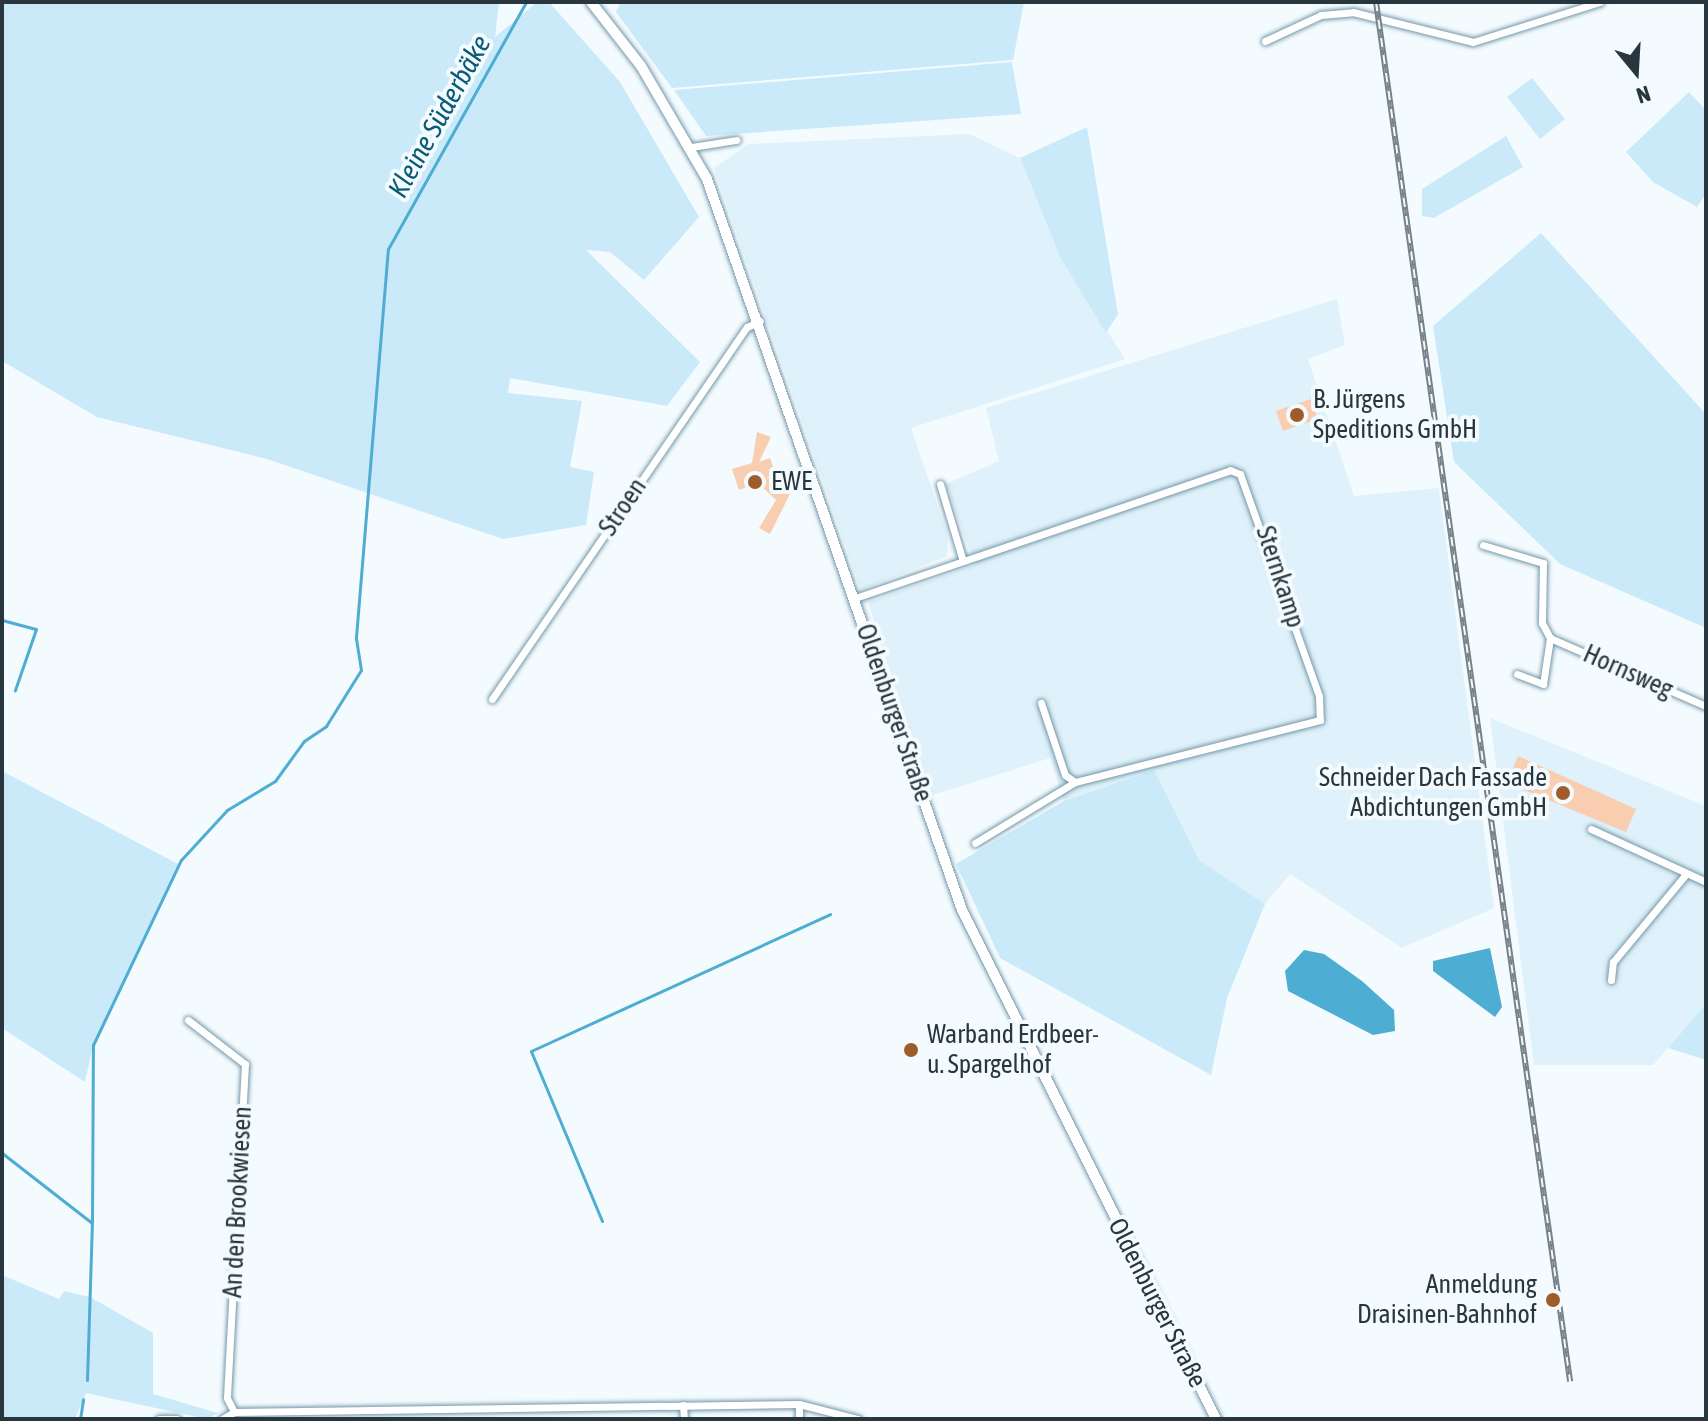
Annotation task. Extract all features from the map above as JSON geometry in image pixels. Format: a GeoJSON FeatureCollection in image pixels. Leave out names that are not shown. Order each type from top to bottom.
{"type":"FeatureCollection","features":[{"type":"Feature","properties":{"kind":"main road","name":"Oldenburger Straße"},"geometry":{"type":"LineString","coordinates":[[591,2],[692,147],[761,321],[962,910],[1216,1419]]}},
{"type":"Feature","properties":{"kind":"street"},"geometry":{"type":"LineString","coordinates":[[1265,41],[1321,15],[1353,12],[1473,42],[1600,2]]}},
{"type":"Feature","properties":{"kind":"street"},"geometry":{"type":"LineString","coordinates":[[692,147],[736,140]]}},
{"type":"Feature","properties":{"kind":"street","name":"Stroen"},"geometry":{"type":"LineString","coordinates":[[492,699],[747,327],[761,321]]}},
{"type":"Feature","properties":{"kind":"street","name":"Sternkamp"},"geometry":{"type":"LineString","coordinates":[[855,598],[1230,470],[1249,484],[1319,696],[1320,720],[1075,782],[975,843]]}},
{"type":"Feature","properties":{"kind":"street"},"geometry":{"type":"LineString","coordinates":[[940,484],[963,561]]}},
{"type":"Feature","properties":{"kind":"street","name":"Hornsweg"},"geometry":{"type":"LineString","coordinates":[[1483,545],[1543,563],[1542,623],[1550,638],[1543,684],[1517,674]]}},
{"type":"Feature","properties":{"kind":"street","name":"Hornsweg"},"geometry":{"type":"LineString","coordinates":[[1550,638],[1706,706]]}},
{"type":"Feature","properties":{"kind":"street"},"geometry":{"type":"LineString","coordinates":[[1041,703],[1065,775],[1075,782]]}},
{"type":"Feature","properties":{"kind":"street"},"geometry":{"type":"LineString","coordinates":[[1591,829],[1706,882]]}},
{"type":"Feature","properties":{"kind":"street"},"geometry":{"type":"LineString","coordinates":[[1611,980],[1613,962],[1686,874]]}},
{"type":"Feature","properties":{"kind":"street","name":"An den Brookwiesen"},"geometry":{"type":"LineString","coordinates":[[188,1020],[245,1064],[227,1398],[234,1412]]}},
{"type":"Feature","properties":{"kind":"street"},"geometry":{"type":"LineString","coordinates":[[222,1419],[234,1412],[329,1416],[448,1415],[561,1408],[799,1404],[858,1419]]}},
{"type":"Feature","properties":{"kind":"street"},"geometry":{"type":"LineString","coordinates":[[799,1404],[799,1419]]}},
{"type":"Feature","properties":{"kind":"street"},"geometry":{"type":"LineString","coordinates":[[683,1405],[684,1419]]}},
{"type":"Feature","properties":{"kind":"street"},"geometry":{"type":"LineString","coordinates":[[561,1408],[561,1419]]}},
{"type":"Feature","properties":{"kind":"street"},"geometry":{"type":"LineString","coordinates":[[159,1419],[177,1419]]}},
{"type":"Feature","properties":{"kind":"shaded area"},"geometry":{"type":"Polygon","coordinates":[[[2,2],[499,2],[495,37],[537,2],[549,2],[620,82],[699,217],[644,280],[610,252],[586,250],[700,362],[667,406],[510,378],[508,393],[582,401],[570,467],[594,472],[586,525],[503,539],[267,459],[97,417],[2,361],[2,2]]]}},
{"type":"Feature","properties":{"kind":"shaded area"},"geometry":{"type":"Polygon","coordinates":[[[620,2],[1024,2],[1013,60],[672,88],[616,12],[620,2]]]}},
{"type":"Feature","properties":{"kind":"shaded area"},"geometry":{"type":"Polygon","coordinates":[[[1012,62],[1021,114],[706,136],[674,90],[1012,62]]]}},
{"type":"Feature","properties":{"kind":"shaded area"},"geometry":{"type":"Polygon","coordinates":[[[1532,78],[1565,119],[1540,139],[1507,97],[1532,78]]]}},
{"type":"Feature","properties":{"kind":"shaded area"},"geometry":{"type":"Polygon","coordinates":[[[1689,92],[1706,110],[1706,194],[1697,207],[1653,182],[1626,152],[1689,92]]]}},
{"type":"Feature","properties":{"kind":"shaded area"},"geometry":{"type":"Polygon","coordinates":[[[1087,127],[1118,314],[1106,333],[1060,257],[1020,158],[1087,127]]]}},
{"type":"Feature","properties":{"kind":"shaded area"},"geometry":{"type":"Polygon","coordinates":[[[969,134],[1020,158],[1060,257],[1125,359],[911,428],[948,536],[947,556],[861,590],[714,168],[749,144],[969,134]]]}},
{"type":"Feature","properties":{"kind":"shaded area"},"geometry":{"type":"Polygon","coordinates":[[[1506,136],[1523,167],[1434,218],[1422,216],[1422,189],[1506,136]]]}},
{"type":"Feature","properties":{"kind":"shaded area"},"geometry":{"type":"Polygon","coordinates":[[[1541,233],[1706,414],[1706,628],[1560,564],[1454,462],[1433,326],[1541,233]]]}},
{"type":"Feature","properties":{"kind":"shaded area"},"geometry":{"type":"Polygon","coordinates":[[[1337,299],[1345,345],[1308,359],[1354,496],[1439,488],[1494,908],[1402,948],[1290,874],[1265,904],[1199,860],[1154,770],[1064,801],[1050,758],[930,796],[868,602],[975,565],[946,484],[999,461],[986,408],[1337,299]]]}},
{"type":"Feature","properties":{"kind":"shaded area"},"geometry":{"type":"Polygon","coordinates":[[[1490,718],[1706,806],[1706,1004],[1653,1065],[1534,1065],[1490,718]]]}},
{"type":"Feature","properties":{"kind":"shaded area"},"geometry":{"type":"Polygon","coordinates":[[[1154,770],[1199,860],[1265,904],[1227,998],[1211,1075],[1000,958],[956,864],[1064,801],[1154,770]]]}},
{"type":"Feature","properties":{"kind":"shaded area"},"geometry":{"type":"Polygon","coordinates":[[[2,771],[178,864],[93,1045],[85,1082],[2,1028],[2,771]]]}},
{"type":"Feature","properties":{"kind":"shaded area"},"geometry":{"type":"Polygon","coordinates":[[[1706,1004],[1706,1060],[1668,1048],[1706,1004]]]}},
{"type":"Feature","properties":{"kind":"shaded area"},"geometry":{"type":"Polygon","coordinates":[[[2,1275],[59,1299],[64,1291],[90,1297],[153,1333],[153,1394],[218,1413],[207,1419],[86,1393],[75,1419],[2,1419],[2,1275]]]}},
{"type":"Feature","properties":{"kind":"water"},"geometry":{"type":"Polygon","coordinates":[[[1490,948],[1502,1007],[1495,1017],[1433,971],[1433,961],[1490,948]]]}},
{"type":"Feature","properties":{"kind":"water"},"geometry":{"type":"Polygon","coordinates":[[[1304,950],[1324,954],[1362,981],[1394,1010],[1395,1031],[1373,1035],[1288,991],[1285,971],[1304,950]]]}},
{"type":"Feature","properties":{"kind":"building","name":"B. Jürgens Speditions GmbH"},"geometry":{"type":"Polygon","coordinates":[[[1311,399],[1318,419],[1283,431],[1276,411],[1311,399]]]}},
{"type":"Feature","properties":{"kind":"building","name":"EWE"},"geometry":{"type":"Polygon","coordinates":[[[757,432],[771,437],[759,462],[770,458],[776,475],[767,477],[791,492],[770,534],[759,528],[776,500],[758,483],[739,490],[732,469],[752,463],[757,432]]]}},
{"type":"Feature","properties":{"kind":"building","name":"Schneider Dach Fassade Abdichtungen GmbH"},"geometry":{"type":"Polygon","coordinates":[[[1518,756],[1636,809],[1626,832],[1507,783],[1518,756]]]}},
{"type":"Feature","properties":{"kind":"waterway","name":"Kleine Süderbäke"},"geometry":{"type":"LineString","coordinates":[[2,1153],[92,1223],[93,1045],[181,860],[227,810],[275,781],[304,741],[326,726],[361,670],[356,637],[388,249],[526,2]]}},
{"type":"Feature","properties":{"kind":"waterway"},"geometry":{"type":"LineString","coordinates":[[2,620],[36,629],[15,690]]}},
{"type":"Feature","properties":{"kind":"waterway"},"geometry":{"type":"LineString","coordinates":[[602,1221],[531,1051],[830,914]]}},
{"type":"Feature","properties":{"kind":"waterway"},"geometry":{"type":"LineString","coordinates":[[87,1380],[92,1224]]}},
{"type":"Feature","properties":{"kind":"waterway"},"geometry":{"type":"LineString","coordinates":[[80,1419],[83,1399]]}},
{"type":"Feature","properties":{"kind":"railway"},"geometry":{"type":"LineString","coordinates":[[1376,2],[1570,1381]]}},
{"type":"Feature","properties":{"kind":"place","name":"B. Jürgens Speditions GmbH"},"geometry":{"type":"Point","coordinates":[1297,415]}},
{"type":"Feature","properties":{"kind":"place","name":"EWE"},"geometry":{"type":"Point","coordinates":[755,482]}},
{"type":"Feature","properties":{"kind":"place","name":"Schneider Dach Fassade Abdichtungen GmbH"},"geometry":{"type":"Point","coordinates":[1563,793]}},
{"type":"Feature","properties":{"kind":"place","name":"Warband Erdbeer- u. Spargelhof"},"geometry":{"type":"Point","coordinates":[911,1050]}},
{"type":"Feature","properties":{"kind":"place","name":"Anmeldung Draisinen-Bahnhof"},"geometry":{"type":"Point","coordinates":[1553,1300]}}]}
